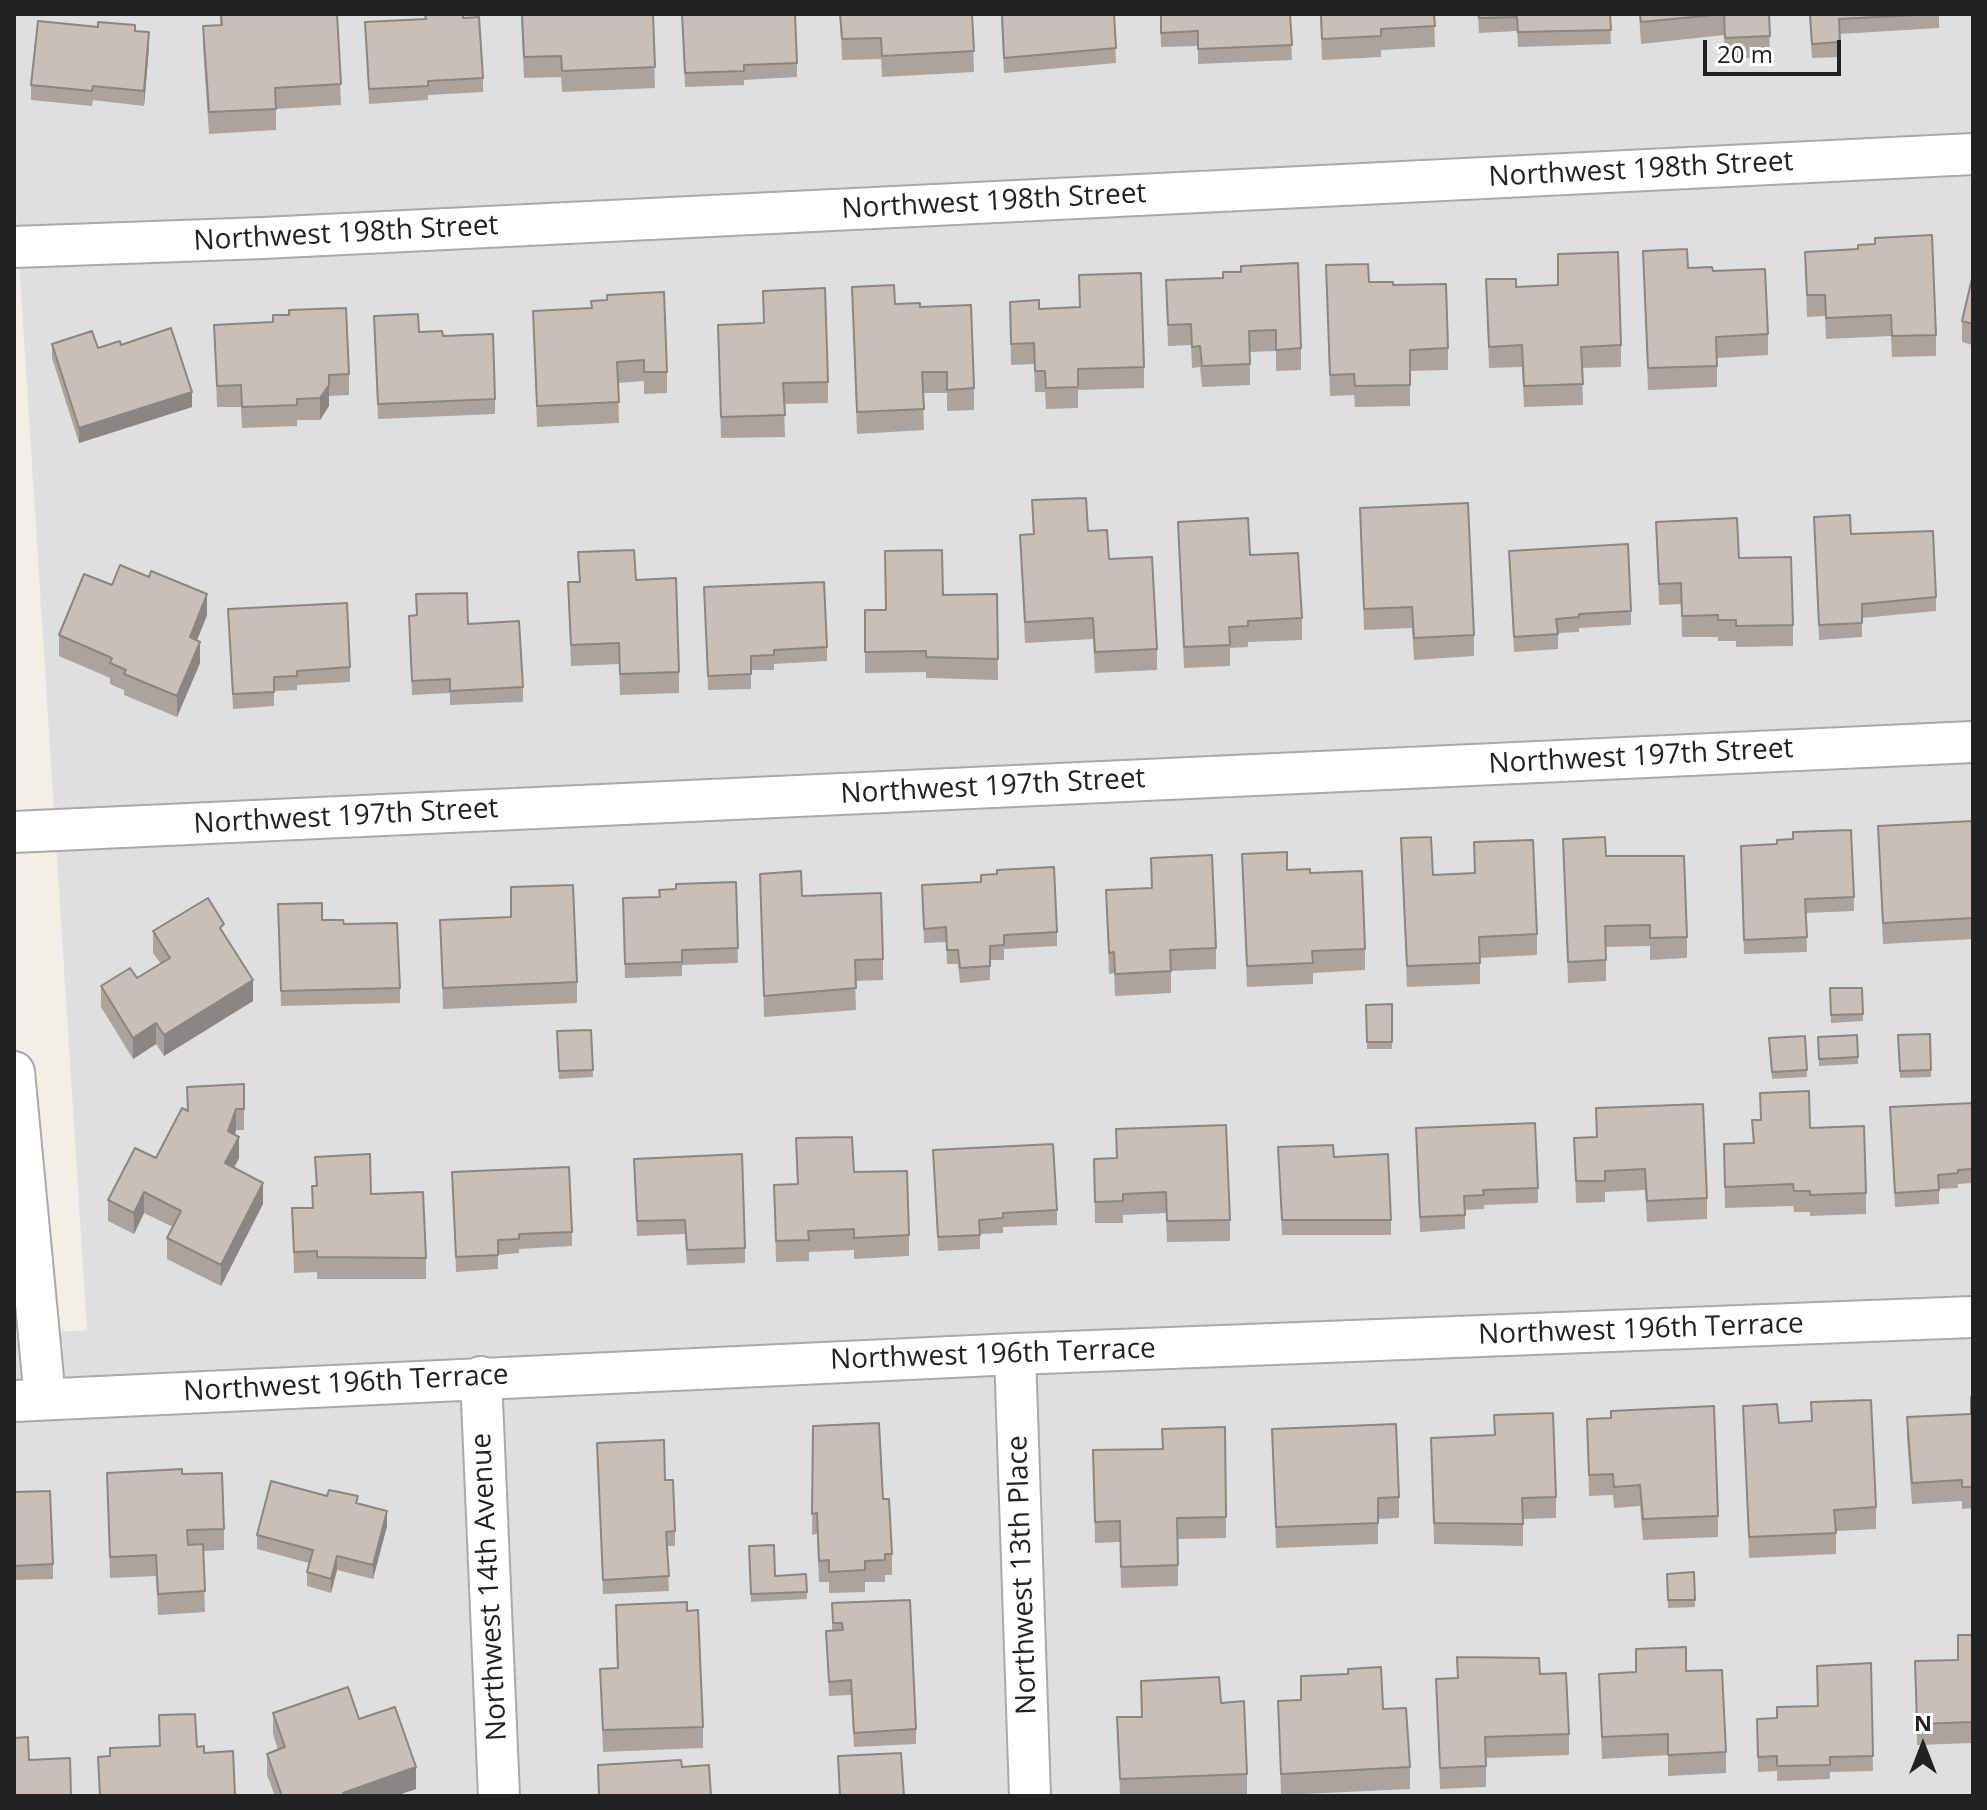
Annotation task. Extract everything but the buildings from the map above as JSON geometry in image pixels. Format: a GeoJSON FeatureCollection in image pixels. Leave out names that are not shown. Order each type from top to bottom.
{"type":"FeatureCollection","features":[{"type":"Feature","properties":{"kind":"street","name":"Northwest 198th Street"},"geometry":{"type":"LineString","coordinates":[[14,247],[263,238],[1973,154]]}},
{"type":"Feature","properties":{"kind":"street","name":"Northwest 197th Street"},"geometry":{"type":"LineString","coordinates":[[14,832],[1973,742]]}},
{"type":"Feature","properties":{"kind":"street"},"geometry":{"type":"LineString","coordinates":[[14,1072],[30,1400]]}},
{"type":"Feature","properties":{"kind":"street","name":"Northwest 196th Terrace"},"geometry":{"type":"LineString","coordinates":[[30,1400],[1015,1354],[1973,1317]]}},
{"type":"Feature","properties":{"kind":"street","name":"Northwest 13th Place"},"geometry":{"type":"LineString","coordinates":[[1015,1354],[1030,1796]]}},
{"type":"Feature","properties":{"kind":"street","name":"Northwest 14th Avenue"},"geometry":{"type":"LineString","coordinates":[[481,1377],[499,1796]]}},
{"type":"Feature","properties":{"kind":"shaded area"},"geometry":{"type":"Polygon","coordinates":[[[14,14],[1973,14],[1973,1796],[14,1796],[14,1335],[87,1330],[14,181],[14,14]]]}}]}
